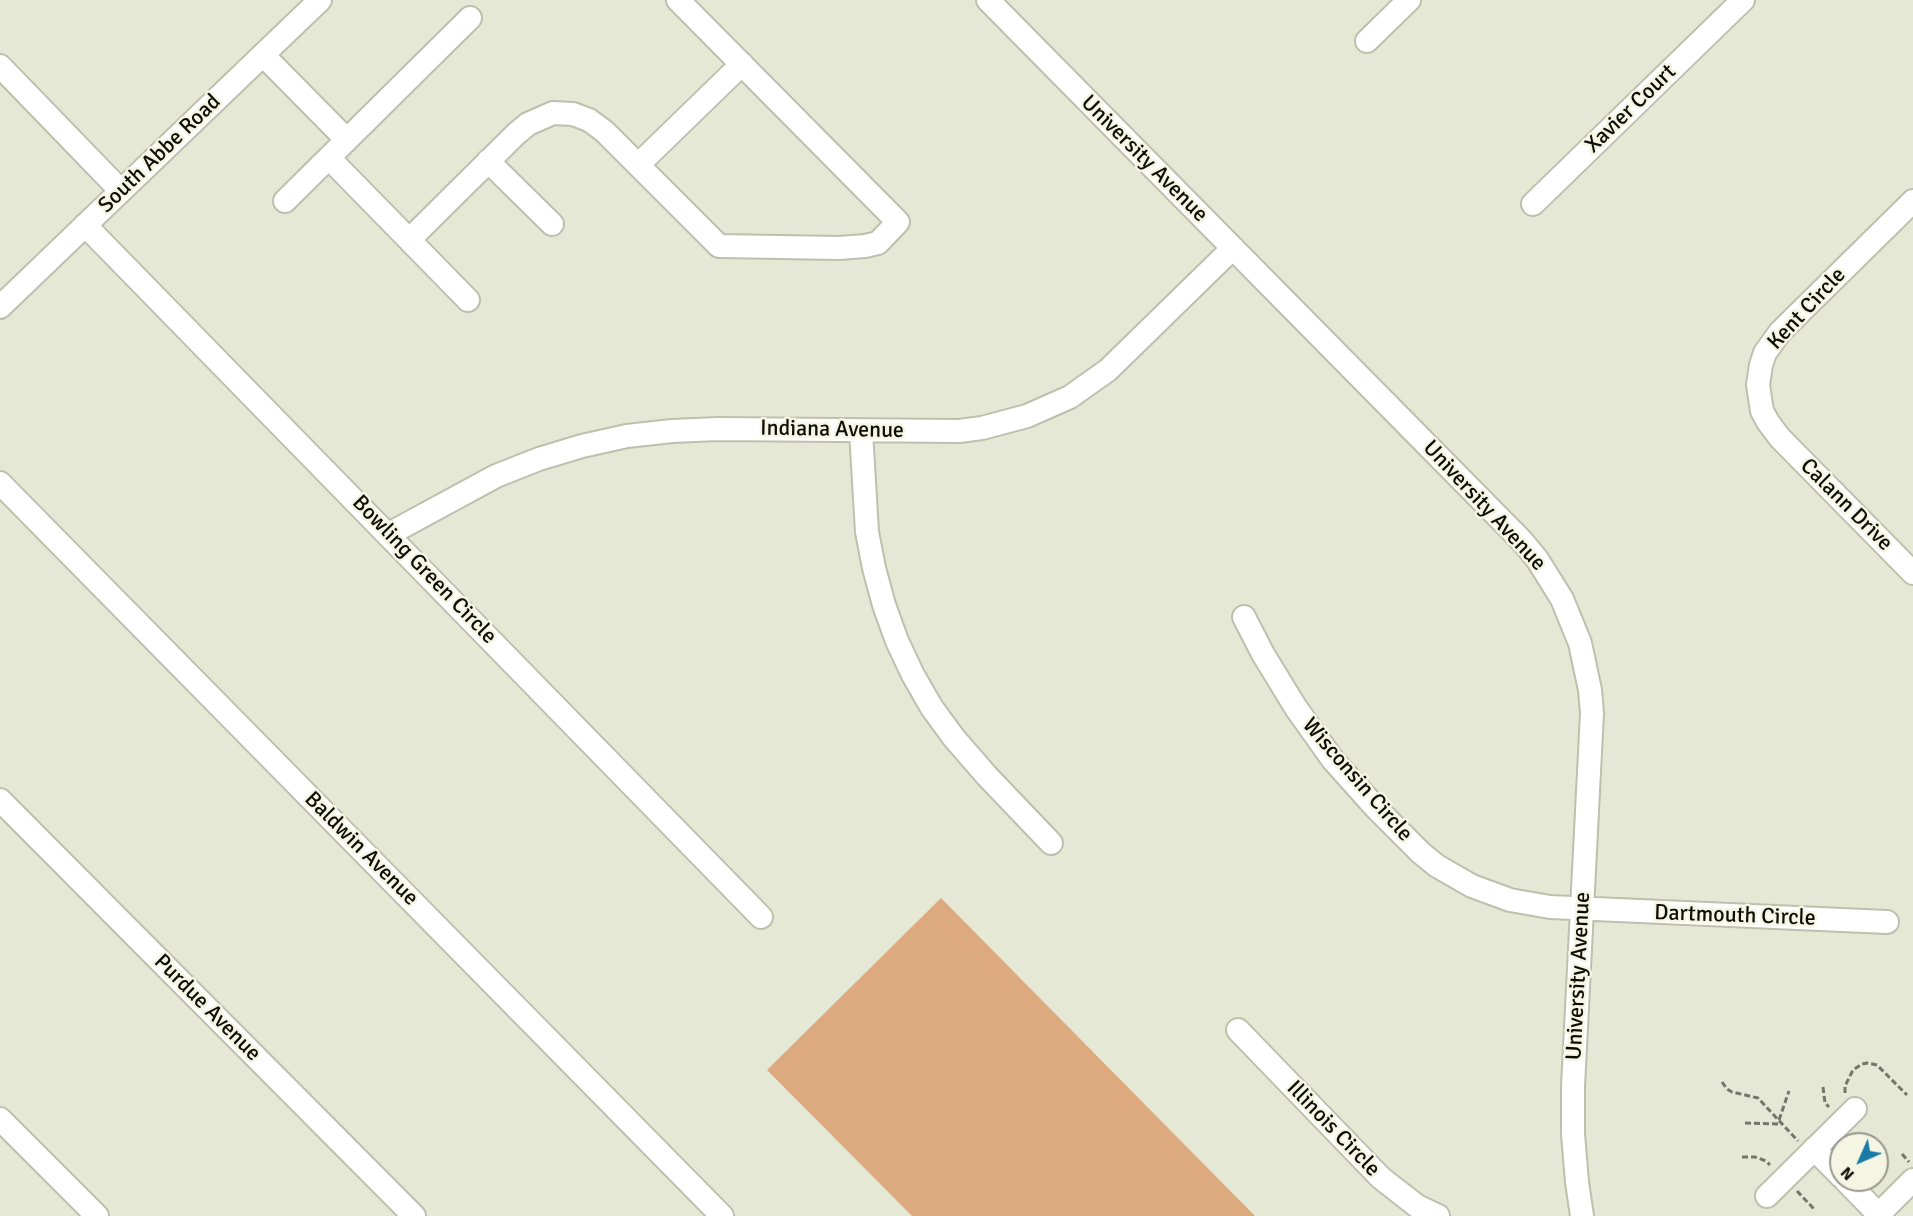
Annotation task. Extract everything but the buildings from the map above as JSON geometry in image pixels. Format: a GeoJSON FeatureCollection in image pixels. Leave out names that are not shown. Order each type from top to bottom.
{"type":"FeatureCollection","features":[{"type":"Feature","properties":{"kind":"street","name":"South Abbe Road"},"geometry":{"type":"LineString","coordinates":[[0,307],[320,0]]}},
{"type":"Feature","properties":{"kind":"street"},"geometry":{"type":"LineString","coordinates":[[410,239],[528,124],[553,113],[573,114],[589,120],[604,131],[719,246],[839,248],[879,243],[898,222],[678,0]]}},
{"type":"Feature","properties":{"kind":"street","name":"University Avenue"},"geometry":{"type":"LineString","coordinates":[[988,0],[1522,541],[1537,559],[1562,599],[1576,632],[1586,666],[1592,713],[1573,1086],[1577,1182],[1582,1216]]}},
{"type":"Feature","properties":{"kind":"street"},"geometry":{"type":"LineString","coordinates":[[1367,41],[1409,0]]}},
{"type":"Feature","properties":{"kind":"street","name":"Xavier Court"},"geometry":{"type":"LineString","coordinates":[[1533,204],[1729,5]]}},
{"type":"Feature","properties":{"kind":"street"},"geometry":{"type":"LineString","coordinates":[[285,201],[470,18]]}},
{"type":"Feature","properties":{"kind":"street"},"geometry":{"type":"LineString","coordinates":[[263,55],[347,140]]}},
{"type":"Feature","properties":{"kind":"street"},"geometry":{"type":"LineString","coordinates":[[638,165],[742,64]]}},
{"type":"Feature","properties":{"kind":"street"},"geometry":{"type":"LineString","coordinates":[[0,66],[121,191]]}},
{"type":"Feature","properties":{"kind":"street"},"geometry":{"type":"LineString","coordinates":[[329,158],[468,300]]}},
{"type":"Feature","properties":{"kind":"street"},"geometry":{"type":"LineString","coordinates":[[488,161],[552,224]]}},
{"type":"Feature","properties":{"kind":"street","name":"Kent Circle"},"geometry":{"type":"LineString","coordinates":[[1780,438],[1768,422],[1759,398],[1758,385],[1765,353],[1780,332],[1913,201]]}},
{"type":"Feature","properties":{"kind":"street","name":"Bowling Green Circle"},"geometry":{"type":"LineString","coordinates":[[86,225],[761,916]]}},
{"type":"Feature","properties":{"kind":"street","name":"Indiana Avenue"},"geometry":{"type":"LineString","coordinates":[[389,534],[496,476],[539,459],[627,436],[718,429],[935,431],[982,428],[1028,416],[1070,397],[1108,370],[1233,248]]}},
{"type":"Feature","properties":{"kind":"street"},"geometry":{"type":"LineString","coordinates":[[861,431],[867,532],[879,587],[897,641],[932,708],[954,738],[1051,843]]}},
{"type":"Feature","properties":{"kind":"street","name":"Calann Drive"},"geometry":{"type":"LineString","coordinates":[[1780,438],[1913,573]]}},
{"type":"Feature","properties":{"kind":"street","name":"Baldwin Avenue"},"geometry":{"type":"LineString","coordinates":[[0,483],[722,1216]]}},
{"type":"Feature","properties":{"kind":"street","name":"Wisconsin Circle"},"geometry":{"type":"LineString","coordinates":[[1244,617],[1263,654],[1296,708],[1333,759],[1375,807],[1421,853],[1455,877],[1491,894],[1530,905],[1582,909]]}},
{"type":"Feature","properties":{"kind":"street","name":"Purdue Avenue"},"geometry":{"type":"LineString","coordinates":[[0,800],[414,1216]]}},
{"type":"Feature","properties":{"kind":"street","name":"Dartmouth Circle"},"geometry":{"type":"LineString","coordinates":[[1582,909],[1887,922]]}},
{"type":"Feature","properties":{"kind":"street","name":"Illinois Circle"},"geometry":{"type":"LineString","coordinates":[[1238,1030],[1381,1178],[1417,1206],[1438,1216]]}},
{"type":"Feature","properties":{"kind":"street"},"geometry":{"type":"LineString","coordinates":[[1767,1196],[1814,1149],[1849,1100]]}},
{"type":"Feature","properties":{"kind":"street"},"geometry":{"type":"LineString","coordinates":[[0,1119],[97,1216]]}},
{"type":"Feature","properties":{"kind":"street"},"geometry":{"type":"LineString","coordinates":[[1814,1149],[1829,1164]]}},
{"type":"Feature","properties":{"kind":"street"},"geometry":{"type":"LineString","coordinates":[[1857,1192],[1879,1215],[1910,1170]]}},
{"type":"Feature","properties":{"kind":"path"},"geometry":{"type":"LineString","coordinates":[[1849,1100],[1853,1070],[1867,1063],[1877,1065],[1907,1095]]}},
{"type":"Feature","properties":{"kind":"path"},"geometry":{"type":"LineString","coordinates":[[1722,1082],[1732,1092],[1755,1097],[1792,1135]]}},
{"type":"Feature","properties":{"kind":"path"},"geometry":{"type":"LineString","coordinates":[[1823,1087],[1825,1103]]}},
{"type":"Feature","properties":{"kind":"path"},"geometry":{"type":"LineString","coordinates":[[1755,1097],[1756,1090]]}},
{"type":"Feature","properties":{"kind":"path"},"geometry":{"type":"LineString","coordinates":[[1779,1120],[1789,1091]]}},
{"type":"Feature","properties":{"kind":"path"},"geometry":{"type":"LineString","coordinates":[[1745,1123],[1782,1124]]}},
{"type":"Feature","properties":{"kind":"path"},"geometry":{"type":"LineString","coordinates":[[1902,1154],[1910,1170]]}},
{"type":"Feature","properties":{"kind":"path"},"geometry":{"type":"LineString","coordinates":[[1742,1157],[1755,1157],[1766,1161]]}},
{"type":"Feature","properties":{"kind":"path"},"geometry":{"type":"LineString","coordinates":[[1802,1197],[1814,1209]]}},
{"type":"Feature","properties":{"kind":"shaded area"},"geometry":{"type":"Polygon","coordinates":[[[941,898],[1255,1216],[912,1216],[767,1070],[941,898]]]}}]}
